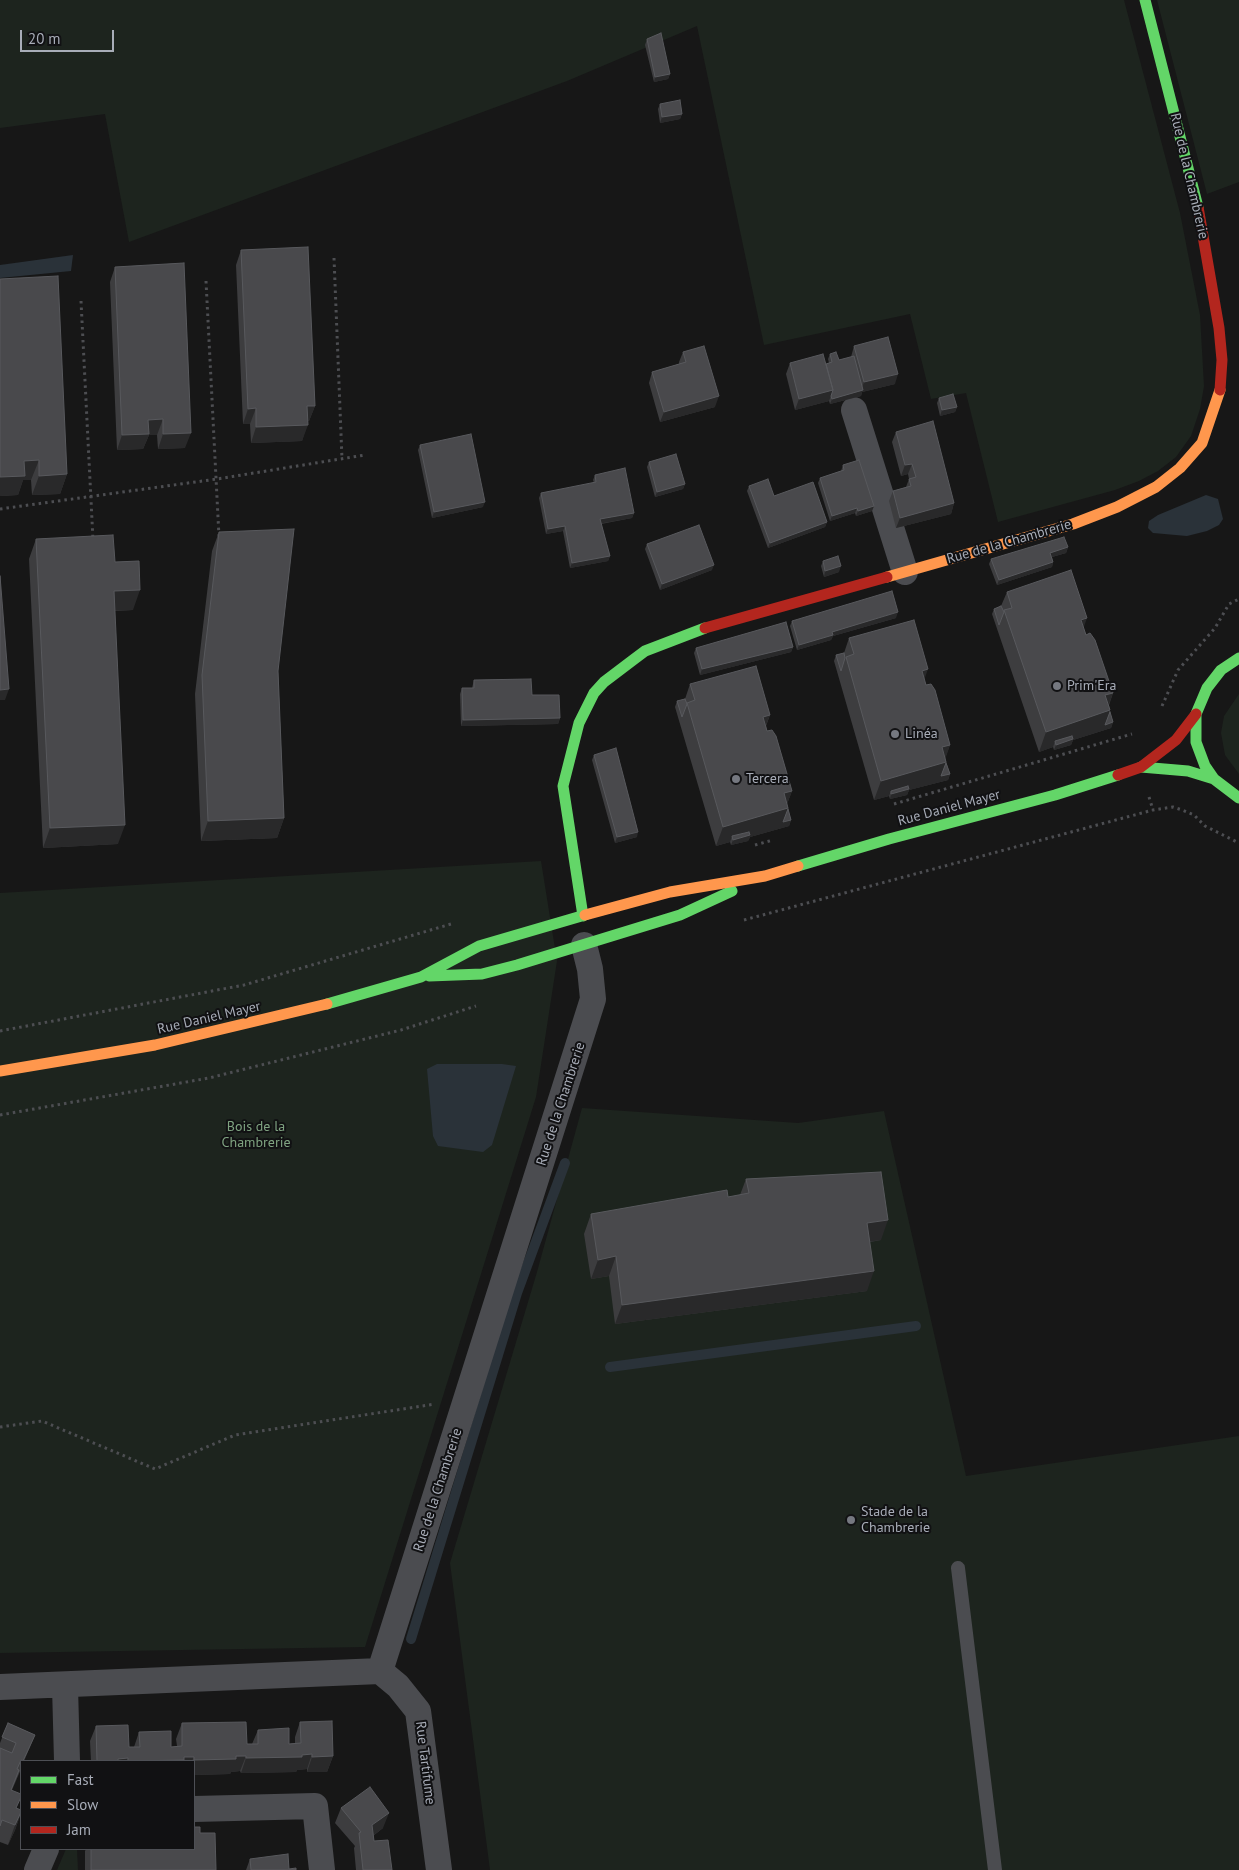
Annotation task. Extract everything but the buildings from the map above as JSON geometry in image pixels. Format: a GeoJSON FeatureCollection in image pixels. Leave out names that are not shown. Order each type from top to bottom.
{"type":"FeatureCollection","features":[{"type":"Feature","properties":{"kind":"main road","name":"Rue de la Chambrerie"},"geometry":{"type":"LineString","coordinates":[[583,916],[564,786],[579,723],[594,693],[604,682],[645,651],[705,628],[1073,524],[1124,504],[1156,487],[1180,468],[1202,443],[1213,418],[1220,393],[1222,360],[1214,289],[1196,195],[1146,0]]}},
{"type":"Feature","properties":{"kind":"main road"},"geometry":{"type":"LineString","coordinates":[[1239,658],[1221,670],[1207,688],[1196,714],[1196,742],[1205,766],[1214,779],[1239,798]]}},
{"type":"Feature","properties":{"kind":"main road","name":"Rue Daniel Mayer"},"geometry":{"type":"LineString","coordinates":[[422,977],[479,946],[670,892],[765,876],[889,839],[1055,795],[1141,767],[1176,740],[1196,714]]}},
{"type":"Feature","properties":{"kind":"main road","name":"Rue Daniel Mayer"},"geometry":{"type":"LineString","coordinates":[[1141,767],[1188,771],[1214,779]]}},
{"type":"Feature","properties":{"kind":"main road","name":"Rue Daniel Mayer"},"geometry":{"type":"LineString","coordinates":[[0,1071],[155,1045],[286,1015],[422,977],[482,974],[680,915],[765,876]]}},
{"type":"Feature","properties":{"kind":"street"},"geometry":{"type":"LineString","coordinates":[[854,410],[905,572]]}},
{"type":"Feature","properties":{"kind":"street","name":"Rue de la Chambrerie"},"geometry":{"type":"LineString","coordinates":[[380,1670],[593,999],[590,969],[584,944]]}},
{"type":"Feature","properties":{"kind":"street"},"geometry":{"type":"LineString","coordinates":[[0,1687],[65,1686],[380,1670]]}},
{"type":"Feature","properties":{"kind":"street","name":"Rue Tartifume"},"geometry":{"type":"LineString","coordinates":[[380,1670],[398,1686],[418,1711],[439,1870]]}},
{"type":"Feature","properties":{"kind":"street"},"geometry":{"type":"LineString","coordinates":[[65,1686],[67,1760]]}},
{"type":"Feature","properties":{"kind":"street"},"geometry":{"type":"LineString","coordinates":[[195,1808],[315,1806],[322,1870]]}},
{"type":"Feature","properties":{"kind":"street"},"geometry":{"type":"LineString","coordinates":[[37,1870],[46,1850]]}},
{"type":"Feature","properties":{"kind":"lane"},"geometry":{"type":"LineString","coordinates":[[958,1568],[995,1870]]}},
{"type":"Feature","properties":{"kind":"path"},"geometry":{"type":"LineString","coordinates":[[334,258],[342,459]]}},
{"type":"Feature","properties":{"kind":"path"},"geometry":{"type":"LineString","coordinates":[[206,281],[219,539]]}},
{"type":"Feature","properties":{"kind":"path"},"geometry":{"type":"LineString","coordinates":[[81,301],[94,545]]}},
{"type":"Feature","properties":{"kind":"path"},"geometry":{"type":"LineString","coordinates":[[0,509],[90,495],[217,479],[365,455]]}},
{"type":"Feature","properties":{"kind":"path"},"geometry":{"type":"LineString","coordinates":[[1152,810],[1173,807],[1182,810],[1194,816],[1205,826],[1239,843]]}},
{"type":"Feature","properties":{"kind":"path"},"geometry":{"type":"LineString","coordinates":[[0,1427],[42,1421],[155,1469],[235,1435],[466,1400]]}},
{"type":"Feature","properties":{"kind":"green space"},"geometry":{"type":"Polygon","coordinates":[[[0,0],[1124,0],[1180,213],[1200,315],[1204,386],[1200,409],[1191,436],[1176,457],[1158,471],[1139,481],[1115,490],[998,522],[966,393],[931,399],[910,314],[764,345],[697,26],[567,81],[129,242],[105,114],[0,128],[0,0]]]}},
{"type":"Feature","properties":{"kind":"green space"},"geometry":{"type":"Polygon","coordinates":[[[1157,0],[1239,0],[1239,182],[1207,194],[1157,0]]]}},
{"type":"Feature","properties":{"kind":"green space"},"geometry":{"type":"Polygon","coordinates":[[[1239,694],[1239,774],[1225,755],[1221,733],[1224,716],[1239,694]]]}},
{"type":"Feature","properties":{"kind":"green space","name":"Bois de la Chambrerie"},"geometry":{"type":"Polygon","coordinates":[[[541,861],[557,961],[536,1097],[365,1647],[0,1653],[0,893],[541,861]]]}},
{"type":"Feature","properties":{"kind":"green space","name":"Stade de la Chambrerie"},"geometry":{"type":"Polygon","coordinates":[[[582,1108],[798,1123],[884,1111],[966,1476],[1239,1436],[1239,1870],[490,1870],[450,1563],[537,1272],[582,1108]]]}},
{"type":"Feature","properties":{"kind":"green space"},"geometry":{"type":"Polygon","coordinates":[[[66,1850],[77,1850],[78,1870],[57,1870],[66,1850]]]}},
{"type":"Feature","properties":{"kind":"shaded area"},"geometry":{"type":"Polygon","coordinates":[[[73,255],[71,271],[0,278],[0,265],[73,255]]]}},
{"type":"Feature","properties":{"kind":"shaded area"},"geometry":{"type":"Polygon","coordinates":[[[1206,495],[1218,499],[1223,519],[1219,525],[1207,531],[1187,536],[1153,533],[1148,528],[1149,521],[1158,515],[1206,495]]]}},
{"type":"Feature","properties":{"kind":"shaded area"},"geometry":{"type":"Polygon","coordinates":[[[437,1064],[502,1064],[516,1066],[492,1145],[483,1152],[438,1146],[433,1136],[427,1069],[437,1064]]]}},
{"type":"Feature","properties":{"kind":"waterway"},"geometry":{"type":"LineString","coordinates":[[411,1639],[517,1293],[565,1163]]}},
{"type":"Feature","properties":{"kind":"waterway"},"geometry":{"type":"LineString","coordinates":[[610,1367],[916,1326]]}},
{"type":"Feature","properties":{"kind":"traffic: fast"},"geometry":{"type":"LineString","coordinates":[[1145,0],[1198,207]]}},
{"type":"Feature","properties":{"kind":"traffic: fast"},"geometry":{"type":"LineString","coordinates":[[583,916],[563,786],[579,723],[594,693],[604,682],[633,660],[645,651],[705,628]]}},
{"type":"Feature","properties":{"kind":"traffic: fast"},"geometry":{"type":"LineString","coordinates":[[1239,658],[1221,670],[1207,688],[1196,714],[1196,742],[1205,766],[1214,779],[1239,798]]}},
{"type":"Feature","properties":{"kind":"traffic: fast"},"geometry":{"type":"LineString","coordinates":[[1141,767],[1188,771],[1214,779]]}},
{"type":"Feature","properties":{"kind":"traffic: fast"},"geometry":{"type":"LineString","coordinates":[[798,866],[889,839],[1055,795],[1118,775]]}},
{"type":"Feature","properties":{"kind":"traffic: fast"},"geometry":{"type":"LineString","coordinates":[[429,976],[482,974],[517,965],[680,915],[732,891]]}},
{"type":"Feature","properties":{"kind":"traffic: fast"},"geometry":{"type":"LineString","coordinates":[[327,1004],[421,977],[479,946],[585,915]]}},
{"type":"Feature","properties":{"kind":"traffic: slow"},"geometry":{"type":"LineString","coordinates":[[887,577],[1073,524],[1117,507],[1156,487],[1180,468],[1202,443],[1220,390]]}},
{"type":"Feature","properties":{"kind":"traffic: slow"},"geometry":{"type":"LineString","coordinates":[[585,915],[670,892],[765,876],[798,866]]}},
{"type":"Feature","properties":{"kind":"traffic: slow"},"geometry":{"type":"LineString","coordinates":[[0,1071],[155,1045],[327,1004]]}},
{"type":"Feature","properties":{"kind":"traffic: jam"},"geometry":{"type":"LineString","coordinates":[[1198,207],[1219,328],[1222,360],[1220,390]]}},
{"type":"Feature","properties":{"kind":"traffic: jam"},"geometry":{"type":"LineString","coordinates":[[705,628],[887,577]]}},
{"type":"Feature","properties":{"kind":"traffic: jam"},"geometry":{"type":"LineString","coordinates":[[1118,775],[1141,767],[1176,740],[1196,714]]}},
{"type":"Feature","properties":{"kind":"place","name":"Prim'Era"},"geometry":{"type":"Point","coordinates":[1057,686]}},
{"type":"Feature","properties":{"kind":"place","name":"Linéa"},"geometry":{"type":"Point","coordinates":[895,734]}},
{"type":"Feature","properties":{"kind":"place","name":"Tercera"},"geometry":{"type":"Point","coordinates":[736,779]}},
{"type":"Feature","properties":{"kind":"place","name":"Stade de la Chambrerie"},"geometry":{"type":"Point","coordinates":[851,1520]}}]}
